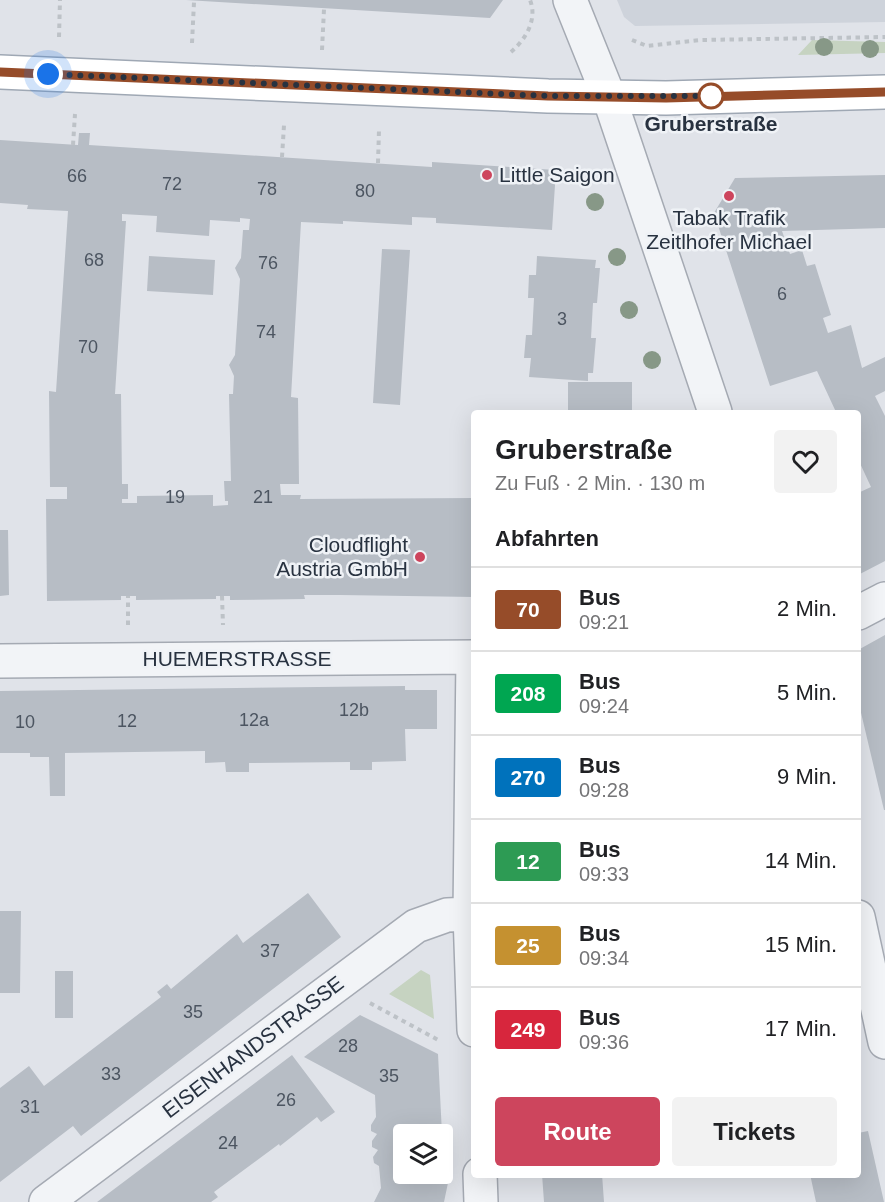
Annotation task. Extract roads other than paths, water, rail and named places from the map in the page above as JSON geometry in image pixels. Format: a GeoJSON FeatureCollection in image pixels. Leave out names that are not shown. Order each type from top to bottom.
{"type":"FeatureCollection","features":[{"type":"Feature","properties":{"kind":"main road"},"geometry":{"type":"LineString","coordinates":[[0,72],[609,97],[885,92]]}},
{"type":"Feature","properties":{"kind":"street"},"geometry":{"type":"LineString","coordinates":[[570,0],[609,97],[714,410]]}},
{"type":"Feature","properties":{"kind":"street"},"geometry":{"type":"LineString","coordinates":[[861,611],[885,599]]}},
{"type":"Feature","properties":{"kind":"street","name":"HUEMERSTRASSE"},"geometry":{"type":"LineString","coordinates":[[0,661],[471,657]]}},
{"type":"Feature","properties":{"kind":"street"},"geometry":{"type":"LineString","coordinates":[[471,828],[471,943]]}},
{"type":"Feature","properties":{"kind":"street","name":"EISENHANDSTRASSE"},"geometry":{"type":"LineString","coordinates":[[46,1202],[416,926],[447,915],[470,914]]}},
{"type":"Feature","properties":{"kind":"street"},"geometry":{"type":"LineString","coordinates":[[861,931],[885,1042]]}},
{"type":"Feature","properties":{"kind":"street"},"geometry":{"type":"LineString","coordinates":[[480,1178],[481,1202]]}},
{"type":"Feature","properties":{"kind":"place","name":"Gruberstraße"},"geometry":{"type":"Point","coordinates":[711,96]}},
{"type":"Feature","properties":{"kind":"place","name":"Little Saigon"},"geometry":{"type":"Point","coordinates":[487,175]}},
{"type":"Feature","properties":{"kind":"place","name":"Tabak Trafik Zeitlhofer Michael"},"geometry":{"type":"Point","coordinates":[729,196]}},
{"type":"Feature","properties":{"kind":"place","name":"Cloudflight Austria GmbH"},"geometry":{"type":"Point","coordinates":[420,557]}}]}
